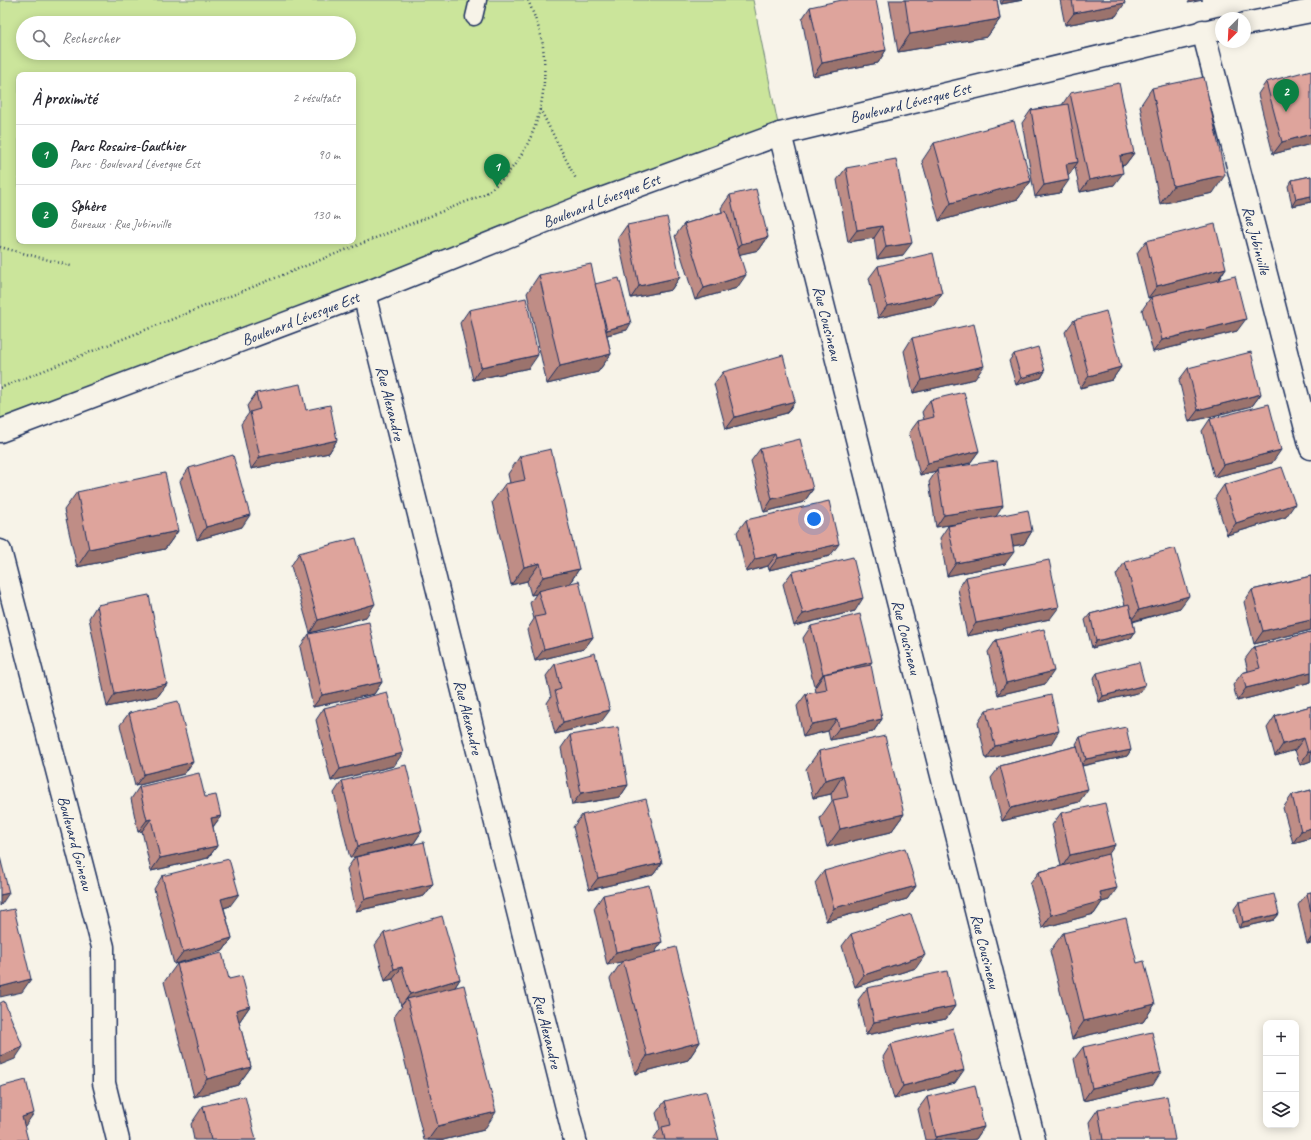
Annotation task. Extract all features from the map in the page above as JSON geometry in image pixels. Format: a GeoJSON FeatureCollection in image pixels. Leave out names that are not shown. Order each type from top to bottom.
{"type":"FeatureCollection","features":[{"type":"Feature","properties":{"kind":"street"},"geometry":{"type":"LineString","coordinates":[[1251,23],[1311,11]]}},
{"type":"Feature","properties":{"kind":"street","name":"Boulevard Lévesque Est"},"geometry":{"type":"LineString","coordinates":[[0,431],[364,294],[588,204],[780,134],[1212,30]]}},
{"type":"Feature","properties":{"kind":"street","name":"Rue Jubinville"},"geometry":{"type":"LineString","coordinates":[[1212,30],[1311,448]]}},
{"type":"Feature","properties":{"kind":"street","name":"Rue Cousineau"},"geometry":{"type":"LineString","coordinates":[[780,134],[1034,1140]]}},
{"type":"Feature","properties":{"kind":"street","name":"Rue Alexandre"},"geometry":{"type":"LineString","coordinates":[[364,294],[575,1140]]}},
{"type":"Feature","properties":{"kind":"street","name":"Boulevard Goineau"},"geometry":{"type":"LineString","coordinates":[[0,551],[103,947],[104,1083],[118,1140]]}},
{"type":"Feature","properties":{"kind":"lane"},"geometry":{"type":"LineString","coordinates":[[474,17],[478,0]]}},
{"type":"Feature","properties":{"kind":"path"},"geometry":{"type":"LineString","coordinates":[[0,388],[483,195],[495,187],[505,178],[521,156],[532,136],[540,108],[544,78],[543,45],[528,0]]}},
{"type":"Feature","properties":{"kind":"path"},"geometry":{"type":"LineString","coordinates":[[540,108],[588,204]]}},
{"type":"Feature","properties":{"kind":"path"},"geometry":{"type":"LineString","coordinates":[[0,247],[71,266]]}},
{"type":"Feature","properties":{"kind":"green space"},"geometry":{"type":"Polygon","coordinates":[[[0,0],[753,0],[780,134],[0,431],[0,0]]]}},
{"type":"Feature","properties":{"kind":"building"},"geometry":{"type":"Polygon","coordinates":[[[842,0],[876,0],[886,50],[822,63],[810,7],[842,0]]]}},
{"type":"Feature","properties":{"kind":"building"},"geometry":{"type":"Polygon","coordinates":[[[905,0],[997,0],[1000,19],[910,34],[905,0]]]}},
{"type":"Feature","properties":{"kind":"building"},"geometry":{"type":"Polygon","coordinates":[[[1072,0],[1124,0],[1125,3],[1074,13],[1072,0]]]}},
{"type":"Feature","properties":{"kind":"building"},"geometry":{"type":"Polygon","coordinates":[[[1311,70],[1311,134],[1282,142],[1266,82],[1311,70]]]}},
{"type":"Feature","properties":{"kind":"building"},"geometry":{"type":"Polygon","coordinates":[[[1204,77],[1225,175],[1173,186],[1152,88],[1204,77]]]}},
{"type":"Feature","properties":{"kind":"building"},"geometry":{"type":"Polygon","coordinates":[[[1119,83],[1134,153],[1120,156],[1123,173],[1089,180],[1070,93],[1119,83]]]}},
{"type":"Feature","properties":{"kind":"building"},"geometry":{"type":"Polygon","coordinates":[[[1068,104],[1078,162],[1066,164],[1069,180],[1044,185],[1031,110],[1068,104]]]}},
{"type":"Feature","properties":{"kind":"building"},"geometry":{"type":"Polygon","coordinates":[[[1014,121],[1031,181],[951,203],[934,143],[1014,121]]]}},
{"type":"Feature","properties":{"kind":"building"},"geometry":{"type":"Polygon","coordinates":[[[896,159],[912,243],[886,247],[882,226],[857,230],[846,168],[896,159]]]}},
{"type":"Feature","properties":{"kind":"building"},"geometry":{"type":"Polygon","coordinates":[[[1311,176],[1311,196],[1296,199],[1292,180],[1311,176]]]}},
{"type":"Feature","properties":{"kind":"building"},"geometry":{"type":"Polygon","coordinates":[[[756,189],[768,237],[741,244],[730,195],[756,189]]]}},
{"type":"Feature","properties":{"kind":"building"},"geometry":{"type":"Polygon","coordinates":[[[726,211],[746,275],[704,288],[684,224],[726,211]]]}},
{"type":"Feature","properties":{"kind":"building"},"geometry":{"type":"Polygon","coordinates":[[[667,217],[680,277],[639,286],[627,225],[667,217]]]}},
{"type":"Feature","properties":{"kind":"building"},"geometry":{"type":"Polygon","coordinates":[[[1215,224],[1226,268],[1157,286],[1146,241],[1215,224]]]}},
{"type":"Feature","properties":{"kind":"building"},"geometry":{"type":"Polygon","coordinates":[[[933,253],[942,293],[887,306],[878,266],[933,253]]]}},
{"type":"Feature","properties":{"kind":"building"},"geometry":{"type":"Polygon","coordinates":[[[591,264],[611,354],[560,366],[539,275],[591,264]]]}},
{"type":"Feature","properties":{"kind":"building"},"geometry":{"type":"Polygon","coordinates":[[[1235,276],[1246,319],[1162,340],[1151,297],[1235,276]]]}},
{"type":"Feature","properties":{"kind":"building"},"geometry":{"type":"Polygon","coordinates":[[[619,278],[631,323],[607,330],[595,284],[619,278]]]}},
{"type":"Feature","properties":{"kind":"building"},"geometry":{"type":"Polygon","coordinates":[[[526,298],[538,355],[481,367],[469,310],[526,298]]]}},
{"type":"Feature","properties":{"kind":"building"},"geometry":{"type":"Polygon","coordinates":[[[1106,311],[1121,367],[1089,376],[1074,320],[1106,311]]]}},
{"type":"Feature","properties":{"kind":"building"},"geometry":{"type":"Polygon","coordinates":[[[974,324],[984,366],[922,380],[912,338],[974,324]]]}},
{"type":"Feature","properties":{"kind":"building"},"geometry":{"type":"Polygon","coordinates":[[[1038,347],[1045,371],[1021,378],[1014,354],[1038,347]]]}},
{"type":"Feature","properties":{"kind":"building"},"geometry":{"type":"Polygon","coordinates":[[[1251,352],[1261,394],[1198,410],[1188,368],[1251,352]]]}},
{"type":"Feature","properties":{"kind":"building"},"geometry":{"type":"Polygon","coordinates":[[[783,355],[795,401],[735,417],[723,372],[783,355]]]}},
{"type":"Feature","properties":{"kind":"building"},"geometry":{"type":"Polygon","coordinates":[[[300,384],[306,410],[330,405],[337,440],[260,457],[250,412],[260,409],[256,393],[300,384]]]}},
{"type":"Feature","properties":{"kind":"building"},"geometry":{"type":"Polygon","coordinates":[[[964,392],[979,451],[928,463],[918,421],[934,417],[930,400],[964,392]]]}},
{"type":"Feature","properties":{"kind":"building"},"geometry":{"type":"Polygon","coordinates":[[[1269,404],[1281,450],[1223,465],[1210,419],[1269,404]]]}},
{"type":"Feature","properties":{"kind":"building"},"geometry":{"type":"Polygon","coordinates":[[[800,439],[813,489],[772,499],[760,449],[800,439]]]}},
{"type":"Feature","properties":{"kind":"building"},"geometry":{"type":"Polygon","coordinates":[[[551,449],[579,569],[543,577],[540,563],[524,567],[505,484],[525,480],[520,456],[551,449]]]}},
{"type":"Feature","properties":{"kind":"building"},"geometry":{"type":"Polygon","coordinates":[[[233,455],[250,515],[206,527],[189,468],[233,455]]]}},
{"type":"Feature","properties":{"kind":"building"},"geometry":{"type":"Polygon","coordinates":[[[997,461],[1003,506],[944,515],[937,469],[997,461]]]}},
{"type":"Feature","properties":{"kind":"building"},"geometry":{"type":"Polygon","coordinates":[[[1282,467],[1295,504],[1236,523],[1224,485],[1282,467]]]}},
{"type":"Feature","properties":{"kind":"building"},"geometry":{"type":"Polygon","coordinates":[[[165,473],[178,531],[89,549],[77,492],[165,473]]]}},
{"type":"Feature","properties":{"kind":"building"},"geometry":{"type":"Polygon","coordinates":[[[829,501],[839,544],[778,558],[777,554],[755,559],[746,520],[829,501]]]}},
{"type":"Feature","properties":{"kind":"building"},"geometry":{"type":"Polygon","coordinates":[[[1028,510],[1032,531],[1011,535],[1014,552],[956,563],[948,526],[1028,510]]]}},
{"type":"Feature","properties":{"kind":"building"},"geometry":{"type":"Polygon","coordinates":[[[356,538],[375,604],[318,620],[299,553],[356,538]]]}},
{"type":"Feature","properties":{"kind":"building"},"geometry":{"type":"Polygon","coordinates":[[[1175,548],[1189,596],[1139,610],[1125,562],[1175,548]]]}},
{"type":"Feature","properties":{"kind":"building"},"geometry":{"type":"Polygon","coordinates":[[[853,557],[863,598],[803,614],[792,572],[853,557]]]}},
{"type":"Feature","properties":{"kind":"building"},"geometry":{"type":"Polygon","coordinates":[[[1049,560],[1059,607],[976,623],[966,577],[1049,560]]]}},
{"type":"Feature","properties":{"kind":"building"},"geometry":{"type":"Polygon","coordinates":[[[1311,576],[1311,620],[1263,631],[1252,590],[1311,576]]]}},
{"type":"Feature","properties":{"kind":"building"},"geometry":{"type":"Polygon","coordinates":[[[579,581],[593,637],[544,649],[535,617],[545,615],[538,591],[579,581]]]}},
{"type":"Feature","properties":{"kind":"building"},"geometry":{"type":"Polygon","coordinates":[[[149,595],[167,684],[115,694],[97,605],[149,595]]]}},
{"type":"Feature","properties":{"kind":"building"},"geometry":{"type":"Polygon","coordinates":[[[1129,604],[1135,632],[1096,641],[1090,614],[1129,604]]]}},
{"type":"Feature","properties":{"kind":"building"},"geometry":{"type":"Polygon","coordinates":[[[860,614],[872,662],[823,674],[811,626],[860,614]]]}},
{"type":"Feature","properties":{"kind":"building"},"geometry":{"type":"Polygon","coordinates":[[[369,622],[382,682],[322,695],[309,634],[369,622]]]}},
{"type":"Feature","properties":{"kind":"building"},"geometry":{"type":"Polygon","coordinates":[[[1044,629],[1054,671],[1006,683],[996,640],[1044,629]]]}},
{"type":"Feature","properties":{"kind":"building"},"geometry":{"type":"Polygon","coordinates":[[[1311,632],[1311,672],[1246,688],[1242,673],[1260,668],[1254,647],[1311,632]]]}},
{"type":"Feature","properties":{"kind":"building"},"geometry":{"type":"Polygon","coordinates":[[[595,653],[610,710],[563,722],[555,691],[561,689],[555,664],[595,653]]]}},
{"type":"Feature","properties":{"kind":"building"},"geometry":{"type":"Polygon","coordinates":[[[1139,662],[1145,685],[1103,696],[1097,673],[1139,662]]]}},
{"type":"Feature","properties":{"kind":"building"},"geometry":{"type":"Polygon","coordinates":[[[871,665],[882,719],[839,728],[837,719],[812,724],[806,694],[827,690],[824,674],[871,665]]]}},
{"type":"Feature","properties":{"kind":"building"},"geometry":{"type":"Polygon","coordinates":[[[387,692],[403,753],[340,769],[324,708],[387,692]]]}},
{"type":"Feature","properties":{"kind":"building"},"geometry":{"type":"Polygon","coordinates":[[[1051,695],[1059,731],[995,746],[986,710],[1051,695]]]}},
{"type":"Feature","properties":{"kind":"building"},"geometry":{"type":"Polygon","coordinates":[[[178,701],[193,762],[144,774],[129,713],[178,701]]]}},
{"type":"Feature","properties":{"kind":"building"},"geometry":{"type":"Polygon","coordinates":[[[1311,706],[1311,752],[1308,752],[1304,738],[1283,744],[1275,716],[1311,706]]]}},
{"type":"Feature","properties":{"kind":"building"},"geometry":{"type":"Polygon","coordinates":[[[618,727],[628,785],[581,793],[570,735],[618,727]]]}},
{"type":"Feature","properties":{"kind":"building"},"geometry":{"type":"Polygon","coordinates":[[[1126,727],[1131,750],[1086,759],[1080,737],[1126,727]]]}},
{"type":"Feature","properties":{"kind":"building"},"geometry":{"type":"Polygon","coordinates":[[[885,736],[904,814],[840,829],[833,800],[848,797],[843,775],[825,780],[819,751],[885,736]]]}},
{"type":"Feature","properties":{"kind":"building"},"geometry":{"type":"Polygon","coordinates":[[[1077,746],[1088,789],[1011,808],[1000,766],[1077,746]]]}},
{"type":"Feature","properties":{"kind":"building"},"geometry":{"type":"Polygon","coordinates":[[[406,765],[422,831],[358,846],[342,781],[406,765]]]}},
{"type":"Feature","properties":{"kind":"building"},"geometry":{"type":"Polygon","coordinates":[[[199,773],[205,797],[216,795],[221,816],[211,818],[217,846],[160,858],[151,819],[147,820],[139,787],[199,773]]]}},
{"type":"Feature","properties":{"kind":"building"},"geometry":{"type":"Polygon","coordinates":[[[1311,790],[1311,828],[1301,831],[1292,795],[1311,790]]]}},
{"type":"Feature","properties":{"kind":"building"},"geometry":{"type":"Polygon","coordinates":[[[646,799],[662,863],[598,878],[582,815],[646,799]]]}},
{"type":"Feature","properties":{"kind":"building"},"geometry":{"type":"Polygon","coordinates":[[[1105,803],[1115,845],[1070,855],[1061,813],[1105,803]]]}},
{"type":"Feature","properties":{"kind":"building"},"geometry":{"type":"Polygon","coordinates":[[[424,842],[433,884],[365,899],[356,857],[424,842]]]}},
{"type":"Feature","properties":{"kind":"building"},"geometry":{"type":"Polygon","coordinates":[[[905,848],[916,886],[834,908],[824,871],[905,848]]]}},
{"type":"Feature","properties":{"kind":"building"},"geometry":{"type":"Polygon","coordinates":[[[1108,854],[1117,888],[1100,892],[1102,901],[1051,915],[1039,872],[1108,854]]]}},
{"type":"Feature","properties":{"kind":"building"},"geometry":{"type":"Polygon","coordinates":[[[0,857],[9,893],[0,895],[0,857]]]}},
{"type":"Feature","properties":{"kind":"building"},"geometry":{"type":"Polygon","coordinates":[[[229,859],[239,894],[221,899],[232,938],[183,952],[162,876],[229,859]]]}},
{"type":"Feature","properties":{"kind":"building"},"geometry":{"type":"Polygon","coordinates":[[[649,885],[662,942],[616,952],[603,895],[649,885]]]}},
{"type":"Feature","properties":{"kind":"building"},"geometry":{"type":"Polygon","coordinates":[[[1311,892],[1311,912],[1307,893],[1311,892]]]}},
{"type":"Feature","properties":{"kind":"building"},"geometry":{"type":"Polygon","coordinates":[[[1274,894],[1279,914],[1243,922],[1239,902],[1274,894]]]}},
{"type":"Feature","properties":{"kind":"building"},"geometry":{"type":"Polygon","coordinates":[[[14,909],[31,979],[0,987],[0,912],[14,909]]]}},
{"type":"Feature","properties":{"kind":"building"},"geometry":{"type":"Polygon","coordinates":[[[911,914],[925,955],[864,975],[851,934],[911,914]]]}},
{"type":"Feature","properties":{"kind":"building"},"geometry":{"type":"Polygon","coordinates":[[[442,916],[460,979],[410,994],[402,967],[394,969],[384,933],[442,916]]]}},
{"type":"Feature","properties":{"kind":"building"},"geometry":{"type":"Polygon","coordinates":[[[1126,918],[1137,963],[1144,961],[1155,1004],[1084,1021],[1063,933],[1126,918]]]}},
{"type":"Feature","properties":{"kind":"building"},"geometry":{"type":"Polygon","coordinates":[[[676,947],[700,1042],[647,1056],[623,961],[676,947]]]}},
{"type":"Feature","properties":{"kind":"building"},"geometry":{"type":"Polygon","coordinates":[[[222,953],[229,979],[242,976],[250,1006],[236,1010],[251,1067],[207,1079],[177,964],[222,953]]]}},
{"type":"Feature","properties":{"kind":"building"},"geometry":{"type":"Polygon","coordinates":[[[947,971],[955,1006],[874,1022],[867,988],[947,971]]]}},
{"type":"Feature","properties":{"kind":"building"},"geometry":{"type":"Polygon","coordinates":[[[464,985],[496,1112],[438,1126],[407,999],[464,985]]]}},
{"type":"Feature","properties":{"kind":"building"},"geometry":{"type":"Polygon","coordinates":[[[4,1001],[23,1047],[0,1056],[0,1003],[4,1001]]]}},
{"type":"Feature","properties":{"kind":"building"},"geometry":{"type":"Polygon","coordinates":[[[953,1028],[964,1070],[903,1086],[891,1044],[953,1028]]]}},
{"type":"Feature","properties":{"kind":"building"},"geometry":{"type":"Polygon","coordinates":[[[1152,1032],[1161,1072],[1092,1088],[1083,1047],[1152,1032]]]}},
{"type":"Feature","properties":{"kind":"building"},"geometry":{"type":"Polygon","coordinates":[[[26,1080],[34,1113],[22,1117],[28,1140],[0,1140],[0,1087],[26,1080]]]}},
{"type":"Feature","properties":{"kind":"building"},"geometry":{"type":"Polygon","coordinates":[[[975,1085],[984,1127],[936,1137],[927,1097],[975,1085]]]}},
{"type":"Feature","properties":{"kind":"building"},"geometry":{"type":"Polygon","coordinates":[[[706,1091],[719,1140],[665,1140],[662,1127],[671,1125],[665,1101],[706,1091]]]}},
{"type":"Feature","properties":{"kind":"building"},"geometry":{"type":"Polygon","coordinates":[[[245,1096],[256,1140],[211,1140],[203,1106],[245,1096]]]}},
{"type":"Feature","properties":{"kind":"building"},"geometry":{"type":"Polygon","coordinates":[[[1167,1096],[1175,1140],[1103,1140],[1098,1109],[1167,1096]]]}},
{"type":"Feature","properties":{"kind":"place","name":"Sphère"},"geometry":{"type":"Point","coordinates":[1286,112]}},
{"type":"Feature","properties":{"kind":"place","name":"Parc Rosaire-Gauthier"},"geometry":{"type":"Point","coordinates":[497,187]}}]}
